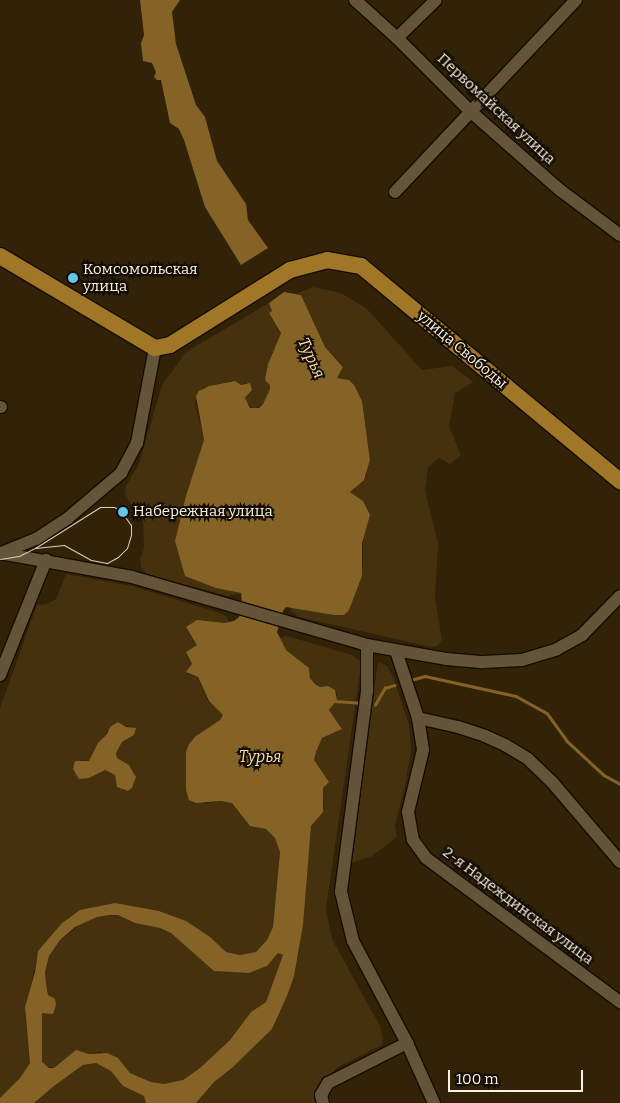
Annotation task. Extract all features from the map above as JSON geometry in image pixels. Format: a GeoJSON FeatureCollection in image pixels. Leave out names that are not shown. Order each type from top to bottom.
{"type":"FeatureCollection","features":[{"type":"Feature","properties":{"kind":"main road"},"geometry":{"type":"LineString","coordinates":[[0,256],[155,348]]}},
{"type":"Feature","properties":{"kind":"main road","name":"улица Свободы"},"geometry":{"type":"LineString","coordinates":[[155,348],[170,345],[290,270],[327,260],[360,266],[620,481]]}},
{"type":"Feature","properties":{"kind":"street","name":"Первомайская улица"},"geometry":{"type":"LineString","coordinates":[[355,0],[397,38],[470,111],[560,190],[620,235]]}},
{"type":"Feature","properties":{"kind":"street"},"geometry":{"type":"LineString","coordinates":[[397,38],[436,0]]}},
{"type":"Feature","properties":{"kind":"street"},"geometry":{"type":"LineString","coordinates":[[395,192],[576,0]]}},
{"type":"Feature","properties":{"kind":"street"},"geometry":{"type":"LineString","coordinates":[[1,553],[36,539],[68,518],[121,473],[137,443],[155,348]]}},
{"type":"Feature","properties":{"kind":"street"},"geometry":{"type":"LineString","coordinates":[[1,553],[132,577],[232,608],[368,645],[396,651],[474,661],[522,660],[557,649],[582,635],[620,596]]}},
{"type":"Feature","properties":{"kind":"street"},"geometry":{"type":"LineString","coordinates":[[0,675],[46,560]]}},
{"type":"Feature","properties":{"kind":"street"},"geometry":{"type":"LineString","coordinates":[[368,645],[366,691],[341,892],[353,941],[407,1043],[434,1103]]}},
{"type":"Feature","properties":{"kind":"street","name":"2-я Надеждинская улица"},"geometry":{"type":"LineString","coordinates":[[396,651],[418,718],[423,750],[408,812],[413,840],[426,858],[620,1002]]}},
{"type":"Feature","properties":{"kind":"street"},"geometry":{"type":"LineString","coordinates":[[418,718],[458,727],[485,736],[528,759],[552,782],[620,862]]}},
{"type":"Feature","properties":{"kind":"street"},"geometry":{"type":"LineString","coordinates":[[323,1103],[321,1095],[328,1083],[407,1043]]}},
{"type":"Feature","properties":{"kind":"shaded area"},"geometry":{"type":"Polygon","coordinates":[[[313,287],[341,293],[367,309],[422,370],[452,366],[473,382],[455,393],[449,427],[461,455],[450,464],[439,458],[428,467],[425,490],[438,543],[435,598],[442,640],[438,646],[431,647],[299,617],[291,611],[291,607],[334,615],[363,566],[363,501],[350,492],[366,476],[370,460],[362,401],[349,380],[337,378],[343,367],[342,364],[325,347],[301,295],[298,293],[313,287]]]}},
{"type":"Feature","properties":{"kind":"shaded area"},"geometry":{"type":"Polygon","coordinates":[[[269,303],[272,311],[269,313],[281,333],[270,358],[270,389],[263,404],[254,409],[245,401],[252,390],[246,383],[241,385],[230,381],[203,388],[195,402],[204,440],[175,541],[181,557],[210,585],[241,593],[228,596],[147,574],[141,568],[140,559],[144,548],[143,519],[125,494],[126,486],[139,464],[162,385],[186,352],[269,303]]]}},
{"type":"Feature","properties":{"kind":"shaded area"},"geometry":{"type":"Polygon","coordinates":[[[66,574],[132,586],[223,614],[228,618],[229,623],[187,630],[198,645],[189,650],[186,655],[192,664],[187,671],[188,674],[197,677],[208,701],[223,715],[220,720],[196,736],[204,804],[221,801],[232,803],[250,826],[266,829],[275,838],[280,852],[273,927],[267,940],[256,952],[240,955],[226,952],[186,921],[159,911],[115,903],[69,917],[48,939],[37,957],[25,1012],[30,1063],[20,1078],[0,1098],[0,708],[37,605],[47,604],[56,599],[66,574]],[[121,725],[110,727],[89,761],[81,760],[89,778],[105,770],[115,775],[123,790],[128,791],[132,788],[135,774],[129,765],[117,758],[116,753],[122,742],[130,738],[131,727],[121,725]]]}},
{"type":"Feature","properties":{"kind":"shaded area"},"geometry":{"type":"Polygon","coordinates":[[[287,636],[352,655],[360,661],[361,666],[326,909],[332,939],[380,1026],[383,1037],[382,1045],[338,1067],[317,1087],[316,1103],[196,1103],[214,1082],[272,1029],[287,996],[299,951],[311,826],[324,808],[323,788],[329,782],[314,760],[322,738],[337,732],[341,726],[329,710],[337,700],[337,693],[328,686],[320,687],[311,680],[309,668],[286,650],[278,638],[287,636]]]}},
{"type":"Feature","properties":{"kind":"shaded area"},"geometry":{"type":"Polygon","coordinates":[[[378,662],[387,666],[393,677],[409,725],[411,750],[405,786],[395,825],[397,837],[372,856],[351,863],[355,817],[378,662]]]}},
{"type":"Feature","properties":{"kind":"shaded area"},"geometry":{"type":"Polygon","coordinates":[[[118,915],[135,923],[160,928],[171,933],[221,971],[249,973],[267,966],[278,953],[283,955],[266,1002],[251,1012],[230,1040],[200,1068],[183,1080],[164,1084],[151,1082],[130,1073],[122,1063],[101,1052],[87,1054],[54,1068],[44,1065],[42,1062],[42,1013],[48,1013],[51,998],[48,995],[45,972],[49,956],[60,940],[82,923],[97,917],[118,915]]]}},
{"type":"Feature","properties":{"kind":"shaded area"},"geometry":{"type":"Polygon","coordinates":[[[96,1063],[111,1071],[123,1086],[144,1096],[146,1103],[34,1103],[83,1065],[96,1063]]]}},
{"type":"Feature","properties":{"kind":"water"},"geometry":{"type":"Polygon","coordinates":[[[140,0],[180,0],[172,12],[176,44],[196,105],[205,117],[217,161],[246,204],[248,220],[268,248],[241,265],[205,207],[184,140],[179,129],[170,123],[161,80],[157,80],[154,77],[156,72],[152,63],[143,61],[141,43],[144,35],[140,0]]]}},
{"type":"Feature","properties":{"kind":"water","name":"Турья"},"geometry":{"type":"Polygon","coordinates":[[[284,292],[301,295],[325,347],[343,367],[337,378],[349,380],[354,385],[362,401],[370,460],[364,480],[350,492],[363,501],[370,515],[362,543],[362,576],[349,610],[344,615],[334,615],[286,607],[277,632],[286,650],[309,668],[310,678],[315,684],[320,687],[328,686],[335,690],[337,700],[329,710],[342,729],[322,738],[314,760],[329,782],[323,788],[323,812],[311,826],[303,925],[294,976],[272,1029],[233,1067],[214,1082],[196,1103],[146,1103],[144,1096],[123,1086],[111,1071],[96,1063],[83,1065],[34,1103],[0,1103],[0,1098],[20,1078],[30,1063],[25,1007],[35,972],[38,951],[62,923],[80,910],[115,903],[159,911],[186,921],[210,937],[226,952],[240,955],[256,952],[267,940],[273,927],[280,852],[275,838],[266,829],[250,826],[232,803],[221,801],[196,803],[189,800],[186,790],[186,752],[189,744],[196,736],[220,720],[223,715],[209,701],[198,677],[186,672],[192,664],[186,652],[197,645],[186,627],[197,620],[225,623],[234,621],[239,617],[242,602],[241,593],[216,588],[185,576],[175,541],[186,496],[204,440],[196,396],[199,391],[209,386],[235,381],[241,385],[250,383],[252,390],[245,398],[250,408],[259,408],[263,404],[270,389],[270,385],[265,380],[268,364],[281,333],[269,313],[272,311],[269,303],[284,292]],[[118,915],[97,917],[75,927],[60,940],[49,956],[45,972],[46,983],[48,995],[55,999],[56,1005],[53,1014],[42,1013],[42,1062],[49,1068],[54,1068],[76,1050],[89,1054],[107,1053],[118,1058],[130,1073],[151,1082],[164,1084],[183,1080],[200,1068],[230,1040],[251,1012],[266,1002],[283,955],[278,953],[267,966],[249,973],[214,971],[171,933],[160,928],[135,923],[118,915]]]}},
{"type":"Feature","properties":{"kind":"water"},"geometry":{"type":"Polygon","coordinates":[[[118,722],[126,727],[136,728],[134,735],[122,742],[116,753],[117,758],[129,765],[136,777],[132,788],[128,791],[117,787],[115,775],[105,770],[89,778],[79,779],[73,769],[75,761],[89,761],[98,743],[107,734],[110,727],[118,722]]]}},
{"type":"Feature","properties":{"kind":"waterway"},"geometry":{"type":"LineString","coordinates":[[411,680],[425,676],[516,696],[547,713],[567,741],[604,775],[620,784]]}},
{"type":"Feature","properties":{"kind":"waterway"},"geometry":{"type":"LineString","coordinates":[[375,705],[385,688],[395,685]]}},
{"type":"Feature","properties":{"kind":"waterway"},"geometry":{"type":"LineString","coordinates":[[334,701],[360,703]]}},
{"type":"Feature","properties":{"kind":"tram line"},"geometry":{"type":"LineString","coordinates":[[0,559],[19,556],[35,548],[100,507],[114,507],[120,510],[131,525],[131,535],[127,548],[118,557],[107,563],[91,560],[64,545],[35,548]]}},
{"type":"Feature","properties":{"kind":"place","name":"Комсомольская улица"},"geometry":{"type":"Point","coordinates":[73,278]}},
{"type":"Feature","properties":{"kind":"place","name":"Набережная улица"},"geometry":{"type":"Point","coordinates":[123,512]}}]}
